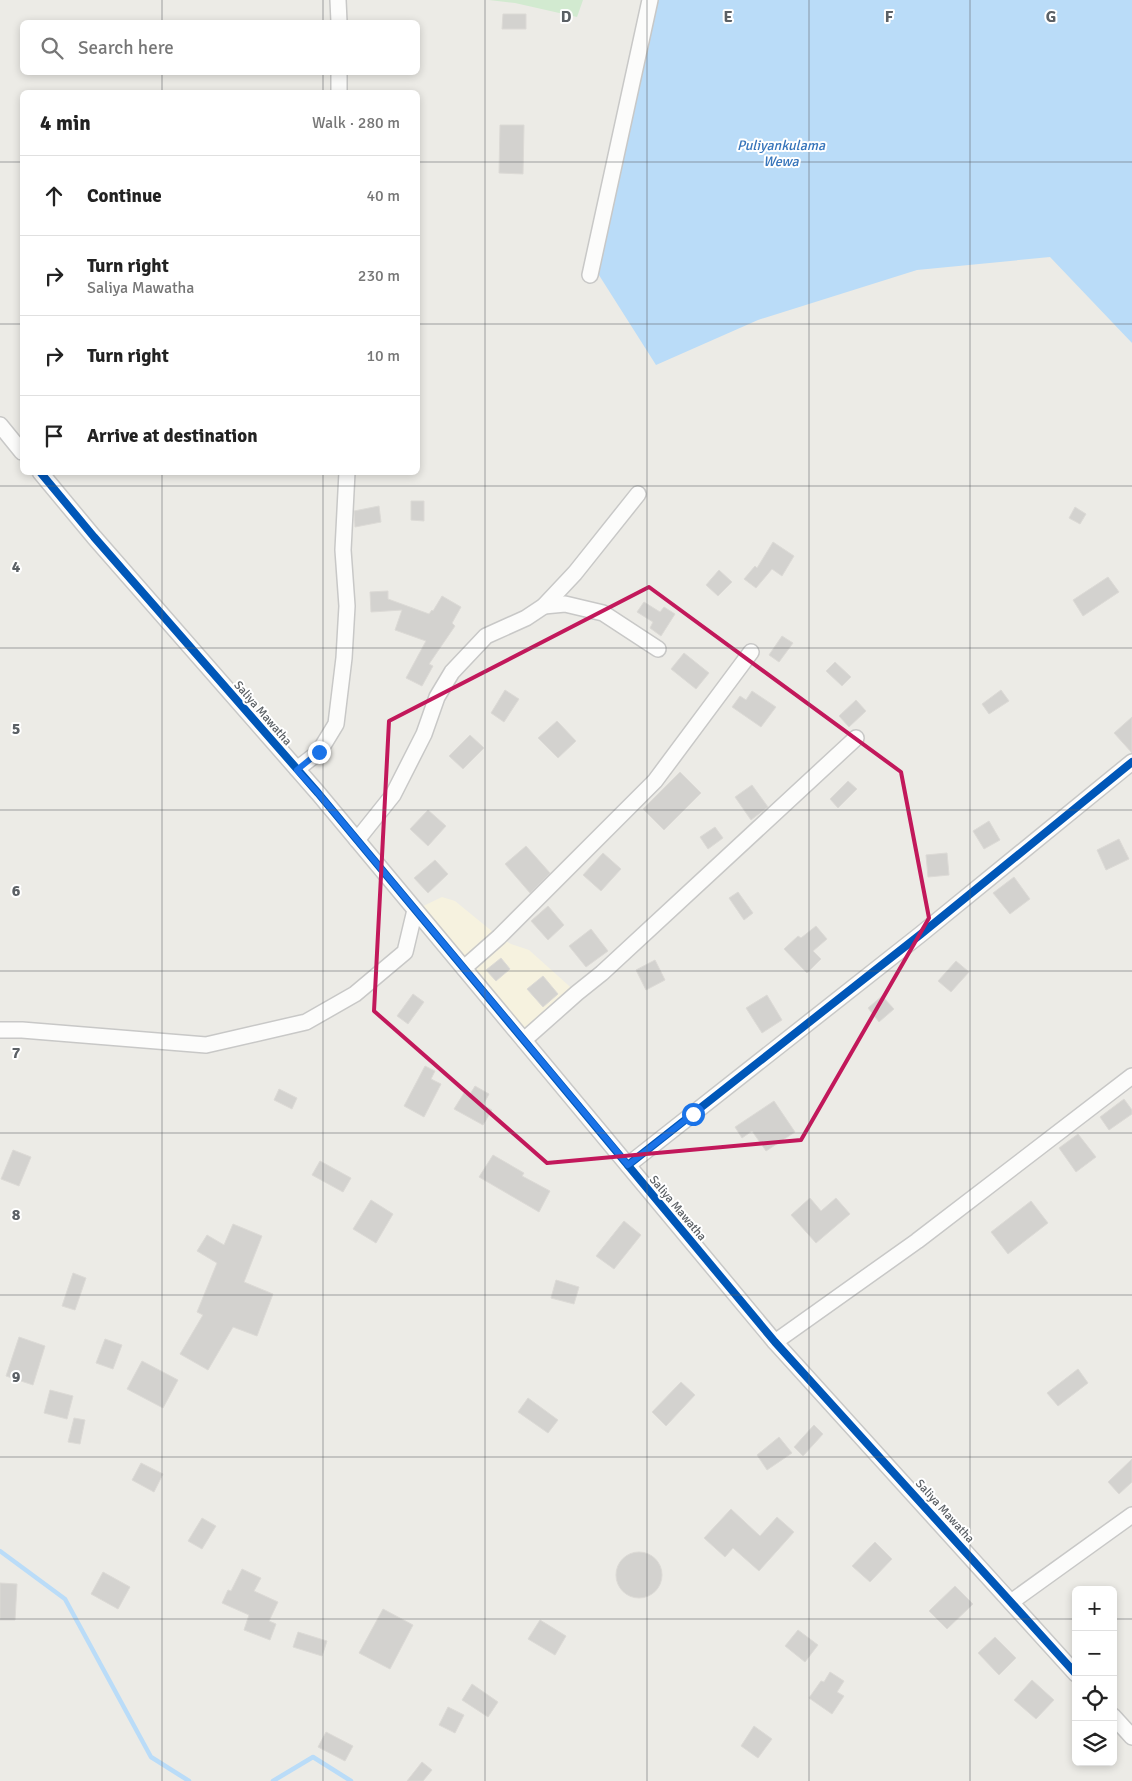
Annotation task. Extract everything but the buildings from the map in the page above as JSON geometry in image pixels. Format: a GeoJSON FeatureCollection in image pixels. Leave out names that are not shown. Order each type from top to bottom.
{"type":"FeatureCollection","features":[{"type":"Feature","properties":{"kind":"street"},"geometry":{"type":"LineString","coordinates":[[338,0],[339,20]]}},
{"type":"Feature","properties":{"kind":"street"},"geometry":{"type":"LineString","coordinates":[[590,276],[650,0]]}},
{"type":"Feature","properties":{"kind":"street"},"geometry":{"type":"LineString","coordinates":[[339,75],[339,90]]}},
{"type":"Feature","properties":{"kind":"street"},"geometry":{"type":"LineString","coordinates":[[0,425],[20,450]]}},
{"type":"Feature","properties":{"kind":"street","name":"Saliya Mawatha"},"geometry":{"type":"LineString","coordinates":[[42,475],[357,840],[775,1342],[1072,1670]]}},
{"type":"Feature","properties":{"kind":"street"},"geometry":{"type":"LineString","coordinates":[[297,770],[319,752],[336,724],[344,658],[347,606],[343,550],[347,475]]}},
{"type":"Feature","properties":{"kind":"street"},"geometry":{"type":"LineString","coordinates":[[357,840],[393,795],[424,734],[437,697],[452,672],[486,636],[526,618],[544,606],[575,573],[638,494]]}},
{"type":"Feature","properties":{"kind":"street"},"geometry":{"type":"LineString","coordinates":[[544,606],[565,604],[603,613],[658,649]]}},
{"type":"Feature","properties":{"kind":"street"},"geometry":{"type":"LineString","coordinates":[[464,968],[506,930],[655,781],[751,652]]}},
{"type":"Feature","properties":{"kind":"street"},"geometry":{"type":"LineString","coordinates":[[524,1040],[577,993],[602,974],[856,738]]}},
{"type":"Feature","properties":{"kind":"street"},"geometry":{"type":"LineString","coordinates":[[628,1165],[898,953],[1132,762]]}},
{"type":"Feature","properties":{"kind":"street"},"geometry":{"type":"LineString","coordinates":[[0,1030],[22,1030],[206,1045],[306,1022],[355,994],[405,952],[415,910]]}},
{"type":"Feature","properties":{"kind":"street"},"geometry":{"type":"LineString","coordinates":[[775,1342],[917,1241],[1132,1076]]}},
{"type":"Feature","properties":{"kind":"street"},"geometry":{"type":"LineString","coordinates":[[1011,1602],[1132,1515]]}},
{"type":"Feature","properties":{"kind":"street"},"geometry":{"type":"LineString","coordinates":[[1117,1720],[1132,1737]]}},
{"type":"Feature","properties":{"kind":"highlighted area"},"geometry":{"type":"Polygon","coordinates":[[[649,587],[901,772],[929,918],[801,1140],[547,1163],[374,1011],[389,721],[649,587]]]}},
{"type":"Feature","properties":{"kind":"shaded area"},"geometry":{"type":"Polygon","coordinates":[[[442,897],[455,901],[499,937],[511,944],[529,950],[577,993],[524,1040],[415,910],[442,897]]]}},
{"type":"Feature","properties":{"kind":"green space"},"geometry":{"type":"Polygon","coordinates":[[[489,0],[583,0],[577,17],[515,3],[489,0]]]}},
{"type":"Feature","properties":{"kind":"water","name":"Puliyankulama Wewa"},"geometry":{"type":"Polygon","coordinates":[[[657,0],[1132,0],[1132,343],[1050,257],[917,270],[758,320],[656,365],[597,272],[657,0]]]}},
{"type":"Feature","properties":{"kind":"waterway"},"geometry":{"type":"LineString","coordinates":[[0,1551],[65,1599],[151,1757],[189,1781]]}},
{"type":"Feature","properties":{"kind":"waterway"},"geometry":{"type":"LineString","coordinates":[[273,1781],[313,1757],[351,1781]]}},
{"type":"Feature","properties":{"kind":"cycle path"},"geometry":{"type":"LineString","coordinates":[[42,475],[94,537],[318,793],[775,1342],[1072,1670]]}},
{"type":"Feature","properties":{"kind":"cycle path"},"geometry":{"type":"LineString","coordinates":[[628,1165],[921,934],[1132,762]]}},
{"type":"Feature","properties":{"kind":"route"},"geometry":{"type":"LineString","coordinates":[[319,752],[297,770],[628,1165],[693,1114]]}}]}
